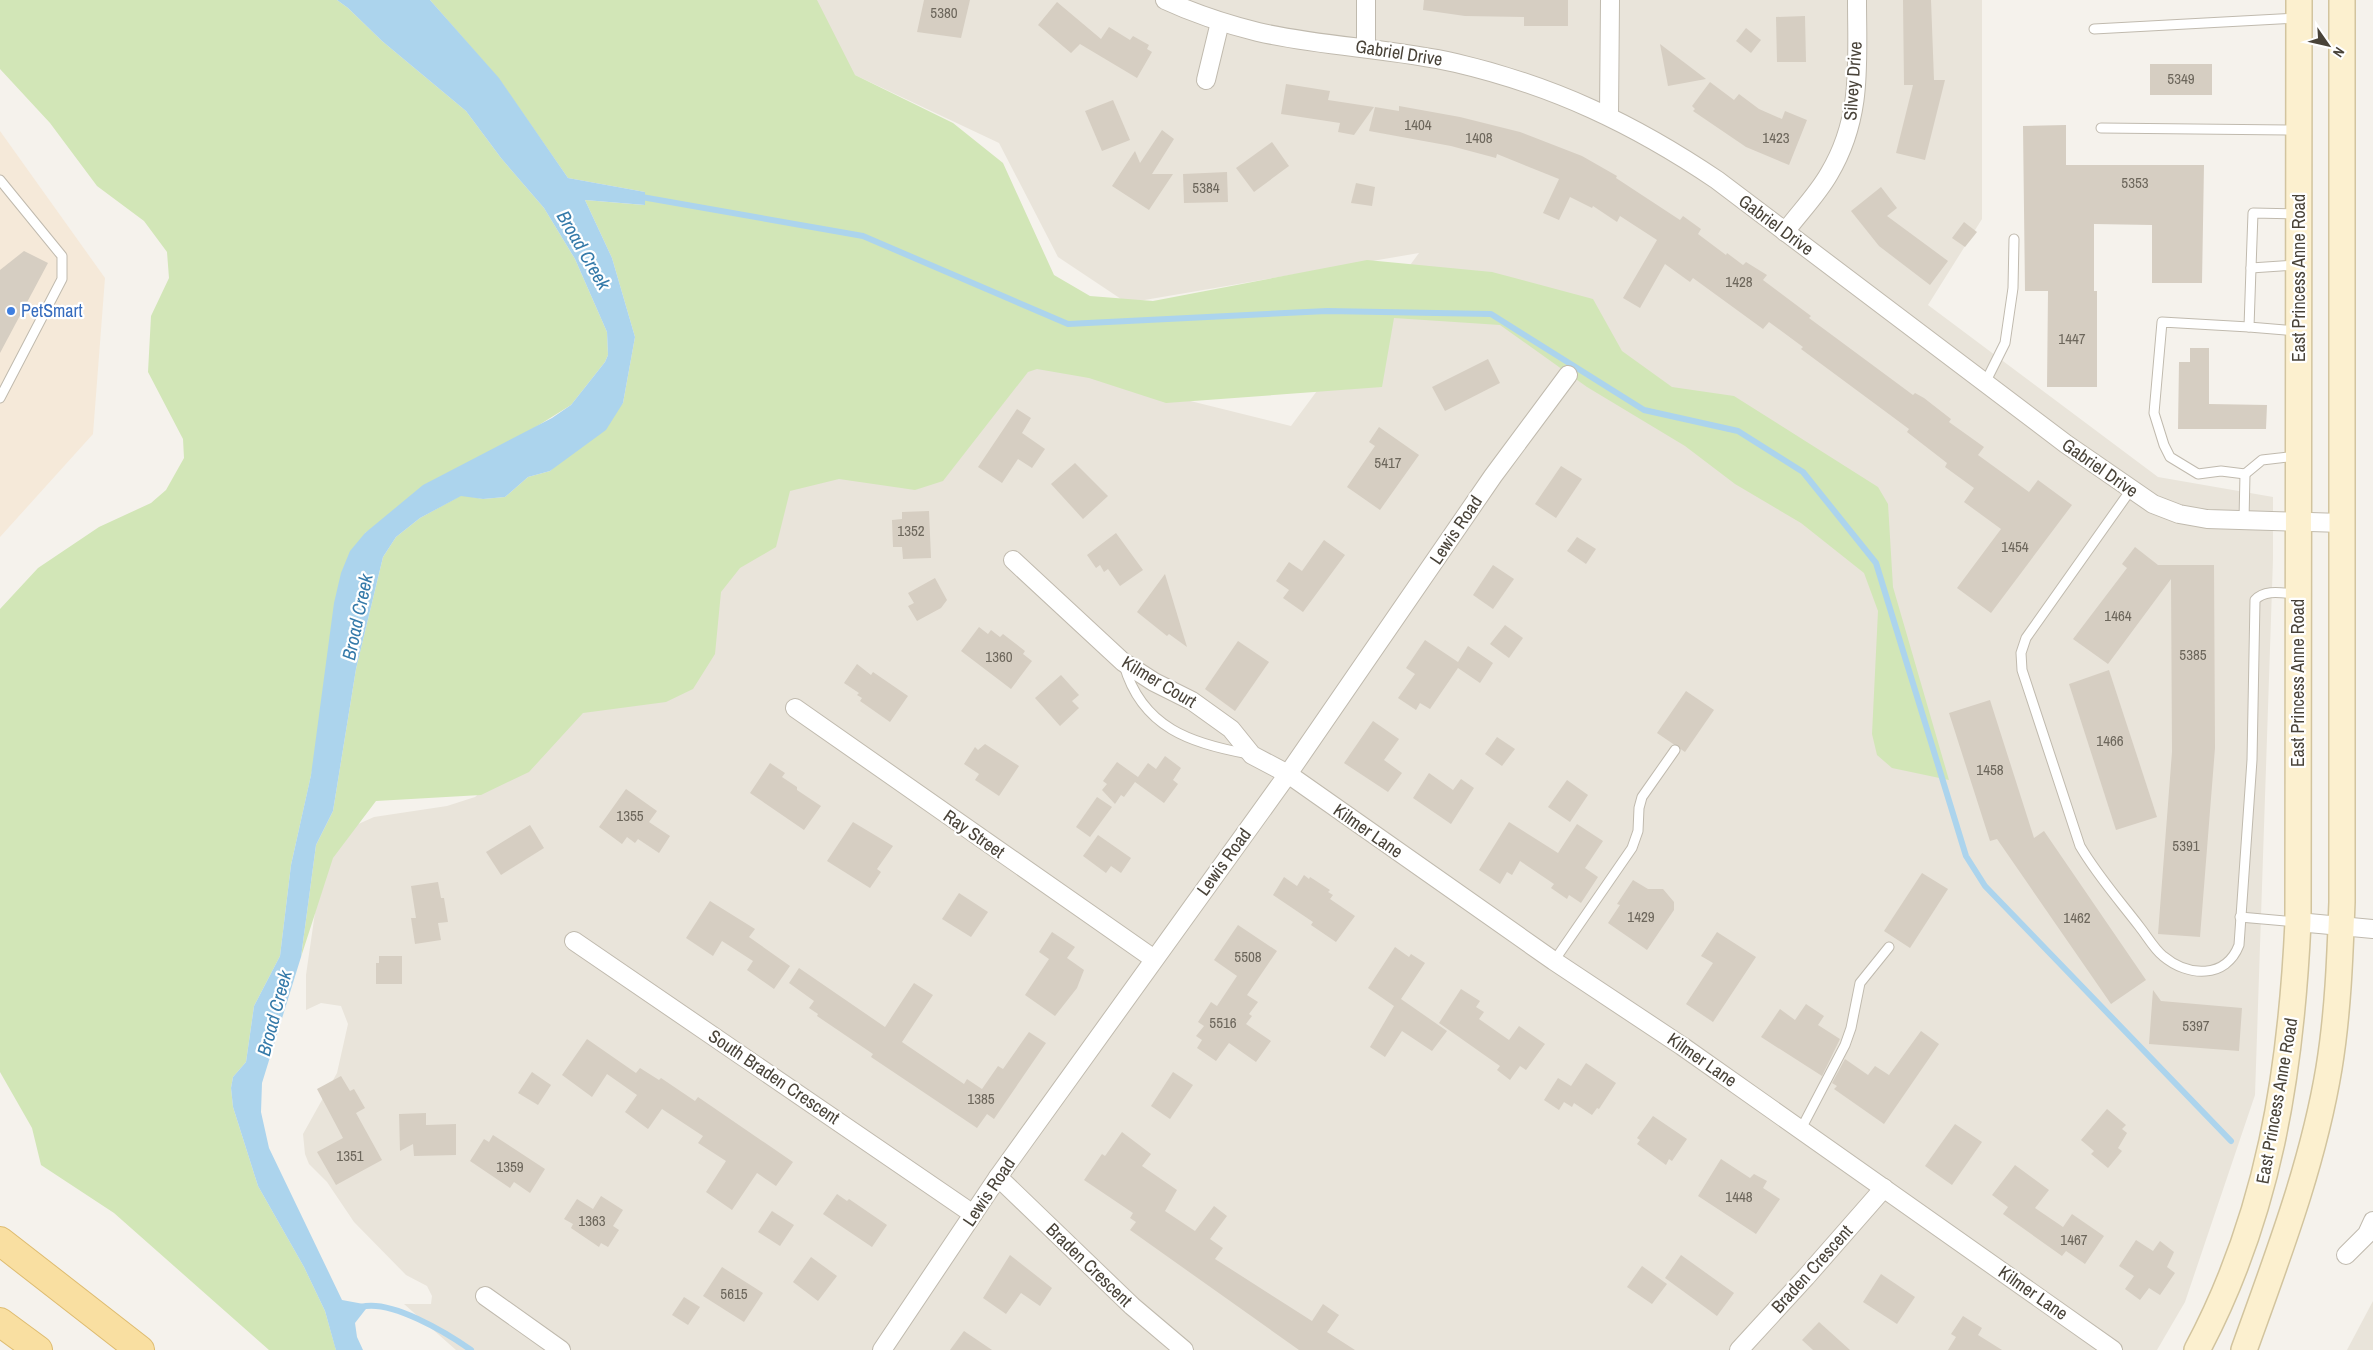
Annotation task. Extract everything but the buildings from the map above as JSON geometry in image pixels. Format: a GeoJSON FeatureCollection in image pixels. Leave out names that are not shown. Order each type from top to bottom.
{"type":"FeatureCollection","features":[{"type":"Feature","properties":{"kind":"main road"},"geometry":{"type":"LineString","coordinates":[[2244,1350],[2296,1205],[2329,1069],[2338,1000],[2341,926],[2342,0]]}},
{"type":"Feature","properties":{"kind":"main road","name":"East Princess Anne Road"},"geometry":{"type":"LineString","coordinates":[[2202,1345],[2251,1225],[2269,1157],[2287,1066],[2294,1003],[2298,922],[2299,456],[2297,331],[2299,265],[2299,9]]}},
{"type":"Feature","properties":{"kind":"main road"},"geometry":{"type":"LineString","coordinates":[[0,1241],[140,1350]]}},
{"type":"Feature","properties":{"kind":"main road"},"geometry":{"type":"LineString","coordinates":[[0,1322],[38,1350]]}},
{"type":"Feature","properties":{"kind":"street","name":"Gabriel Drive"},"geometry":{"type":"LineString","coordinates":[[1165,0],[1220,22],[1259,32],[1455,62],[1506,76],[1574,100],[1609,115],[1676,152],[2130,491],[2153,504],[2179,514],[2207,519],[2342,523]]}},
{"type":"Feature","properties":{"kind":"street"},"geometry":{"type":"LineString","coordinates":[[1366,0],[1366,48]]}},
{"type":"Feature","properties":{"kind":"street"},"geometry":{"type":"LineString","coordinates":[[1609,115],[1610,0]]}},
{"type":"Feature","properties":{"kind":"street","name":"Silvey Drive"},"geometry":{"type":"LineString","coordinates":[[1785,232],[1828,176],[1839,156],[1850,127],[1855,104],[1857,0]]}},
{"type":"Feature","properties":{"kind":"street"},"geometry":{"type":"LineString","coordinates":[[1206,80],[1220,22]]}},
{"type":"Feature","properties":{"kind":"street","name":"Lewis Road"},"geometry":{"type":"LineString","coordinates":[[882,1350],[998,1177],[1288,774],[1493,476],[1568,375]]}},
{"type":"Feature","properties":{"kind":"street","name":"Kilmer Court"},"geometry":{"type":"LineString","coordinates":[[1013,560],[1123,662],[1208,712],[1231,729],[1252,755],[1288,774]]}},
{"type":"Feature","properties":{"kind":"street","name":"Ray Street"},"geometry":{"type":"LineString","coordinates":[[795,708],[1154,959]]}},
{"type":"Feature","properties":{"kind":"street","name":"Kilmer Lane"},"geometry":{"type":"LineString","coordinates":[[1288,774],[1554,961],[1682,1046],[1801,1129],[2113,1350]]}},
{"type":"Feature","properties":{"kind":"street"},"geometry":{"type":"LineString","coordinates":[[2298,922],[2373,929]]}},
{"type":"Feature","properties":{"kind":"street","name":"South Braden Crescent"},"geometry":{"type":"LineString","coordinates":[[574,941],[973,1214]]}},
{"type":"Feature","properties":{"kind":"street","name":"Braden Crescent"},"geometry":{"type":"LineString","coordinates":[[998,1177],[1132,1306],[1184,1350]]}},
{"type":"Feature","properties":{"kind":"street","name":"Braden Crescent"},"geometry":{"type":"LineString","coordinates":[[1739,1350],[1884,1188]]}},
{"type":"Feature","properties":{"kind":"street"},"geometry":{"type":"LineString","coordinates":[[2346,1255],[2367,1234],[2373,1221]]}},
{"type":"Feature","properties":{"kind":"street"},"geometry":{"type":"LineString","coordinates":[[485,1296],[561,1350]]}},
{"type":"Feature","properties":{"kind":"lane"},"geometry":{"type":"LineString","coordinates":[[2094,29],[2299,9]]}},
{"type":"Feature","properties":{"kind":"lane"},"geometry":{"type":"LineString","coordinates":[[2101,128],[2299,130]]}},
{"type":"Feature","properties":{"kind":"lane"},"geometry":{"type":"LineString","coordinates":[[0,180],[62,256],[63,268],[62,279],[0,398]]}},
{"type":"Feature","properties":{"kind":"lane"},"geometry":{"type":"LineString","coordinates":[[2249,327],[2253,213],[2299,214]]}},
{"type":"Feature","properties":{"kind":"lane"},"geometry":{"type":"LineString","coordinates":[[1985,383],[2005,343],[2013,288],[2014,239]]}},
{"type":"Feature","properties":{"kind":"lane"},"geometry":{"type":"LineString","coordinates":[[2251,268],[2299,265]]}},
{"type":"Feature","properties":{"kind":"lane"},"geometry":{"type":"LineString","coordinates":[[2297,331],[2162,322],[2154,413],[2164,445],[2170,457],[2198,474],[2221,471],[2245,474],[2262,460],[2299,456]]}},
{"type":"Feature","properties":{"kind":"lane"},"geometry":{"type":"LineString","coordinates":[[2244,520],[2245,474]]}},
{"type":"Feature","properties":{"kind":"lane"},"geometry":{"type":"LineString","coordinates":[[2130,491],[2026,638],[2021,654],[2022,670],[2080,846],[2091,865],[2162,956],[2178,966],[2194,970],[2213,971],[2225,966],[2234,957],[2239,945],[2252,760],[2255,600],[2260,594],[2266,593],[2298,594]]}},
{"type":"Feature","properties":{"kind":"lane"},"geometry":{"type":"LineString","coordinates":[[1123,662],[1128,679],[1140,699],[1170,730],[1189,740],[1220,749],[1252,755]]}},
{"type":"Feature","properties":{"kind":"lane"},"geometry":{"type":"LineString","coordinates":[[1554,961],[1632,848],[1638,831],[1642,797],[1675,750]]}},
{"type":"Feature","properties":{"kind":"lane"},"geometry":{"type":"LineString","coordinates":[[2240,917],[2298,922]]}},
{"type":"Feature","properties":{"kind":"lane"},"geometry":{"type":"LineString","coordinates":[[1801,1129],[1845,1045],[1851,1028],[1860,983],[1889,947]]}},
{"type":"Feature","properties":{"kind":"shaded area"},"geometry":{"type":"Polygon","coordinates":[[[574,0],[1982,0],[1982,219],[1928,305],[2158,477],[2273,497],[2273,559],[2255,1095],[2185,1302],[2157,1350],[456,1350],[404,1304],[431,1304],[432,1296],[427,1286],[406,1275],[354,1222],[327,1182],[309,1164],[305,1154],[303,1134],[337,1073],[348,1024],[341,1006],[321,1003],[306,1010],[306,975],[322,864],[345,830],[374,817],[447,806],[475,797],[599,685],[809,468],[1013,357],[1291,426],[1419,253],[1127,303],[1058,257],[999,143],[855,75],[574,0]]]}},
{"type":"Feature","properties":{"kind":"shaded area"},"geometry":{"type":"Polygon","coordinates":[[[0,131],[105,278],[93,434],[0,537],[0,131]]]}},
{"type":"Feature","properties":{"kind":"shaded area"},"geometry":{"type":"Polygon","coordinates":[[[2373,1301],[2373,1350],[2347,1350],[2373,1301]]]}},
{"type":"Feature","properties":{"kind":"green space"},"geometry":{"type":"Polygon","coordinates":[[[0,0],[337,0],[382,41],[466,111],[501,158],[544,208],[575,259],[607,332],[608,355],[605,362],[571,405],[365,533],[291,865],[280,956],[254,1006],[246,1062],[233,1077],[231,1088],[233,1107],[258,1186],[304,1267],[325,1311],[336,1350],[269,1350],[114,1213],[41,1165],[32,1128],[0,1072],[0,609],[38,568],[99,527],[151,503],[166,490],[184,458],[183,439],[148,372],[151,316],[169,278],[167,252],[144,221],[97,186],[50,123],[0,69],[0,0]]]}},
{"type":"Feature","properties":{"kind":"green space"},"geometry":{"type":"Polygon","coordinates":[[[430,0],[817,0],[855,75],[953,123],[1003,163],[1054,275],[1090,296],[1153,301],[1367,260],[1492,272],[1593,299],[1622,351],[1672,387],[1734,396],[1878,487],[1888,504],[1893,587],[1949,780],[1892,768],[1877,755],[1872,734],[1878,611],[1864,573],[1801,523],[1735,484],[1685,446],[1587,387],[1500,325],[1394,318],[1382,387],[1166,403],[1089,378],[1037,369],[1028,372],[943,481],[915,490],[839,479],[790,491],[776,547],[740,568],[721,592],[715,654],[693,689],[666,702],[583,713],[529,772],[481,795],[376,801],[333,858],[301,957],[316,845],[333,811],[356,669],[383,557],[396,537],[420,518],[462,495],[483,499],[505,497],[528,477],[550,471],[623,403],[635,337],[612,258],[585,200],[644,205],[645,192],[568,178],[499,79],[430,0]]]}},
{"type":"Feature","properties":{"kind":"water","name":"Broad Creek"},"geometry":{"type":"Polygon","coordinates":[[[337,0],[430,0],[499,78],[568,178],[645,192],[645,205],[585,200],[612,258],[635,337],[623,403],[606,430],[550,471],[528,477],[505,497],[483,499],[461,496],[420,518],[396,537],[383,557],[356,669],[333,811],[316,845],[301,957],[262,1083],[261,1112],[269,1148],[342,1300],[369,1305],[355,1323],[357,1337],[363,1350],[336,1350],[325,1311],[304,1267],[258,1186],[233,1107],[231,1088],[233,1077],[246,1062],[254,1006],[280,956],[291,865],[311,775],[334,603],[341,573],[350,551],[365,533],[423,485],[552,418],[571,405],[605,362],[608,355],[607,332],[575,259],[544,208],[501,158],[466,111],[382,41],[337,0]]]}},
{"type":"Feature","properties":{"kind":"waterway"},"geometry":{"type":"LineString","coordinates":[[636,196],[863,236],[1068,324],[1327,311],[1491,314],[1644,410],[1738,431],[1803,472],[1876,563],[1966,856],[1985,886],[2231,1141]]}},
{"type":"Feature","properties":{"kind":"waterway"},"geometry":{"type":"LineString","coordinates":[[361,1307],[373,1306],[403,1313],[434,1327],[471,1350]]}},
{"type":"Feature","properties":{"kind":"place","name":"PetSmart"},"geometry":{"type":"Point","coordinates":[11,311]}}]}
